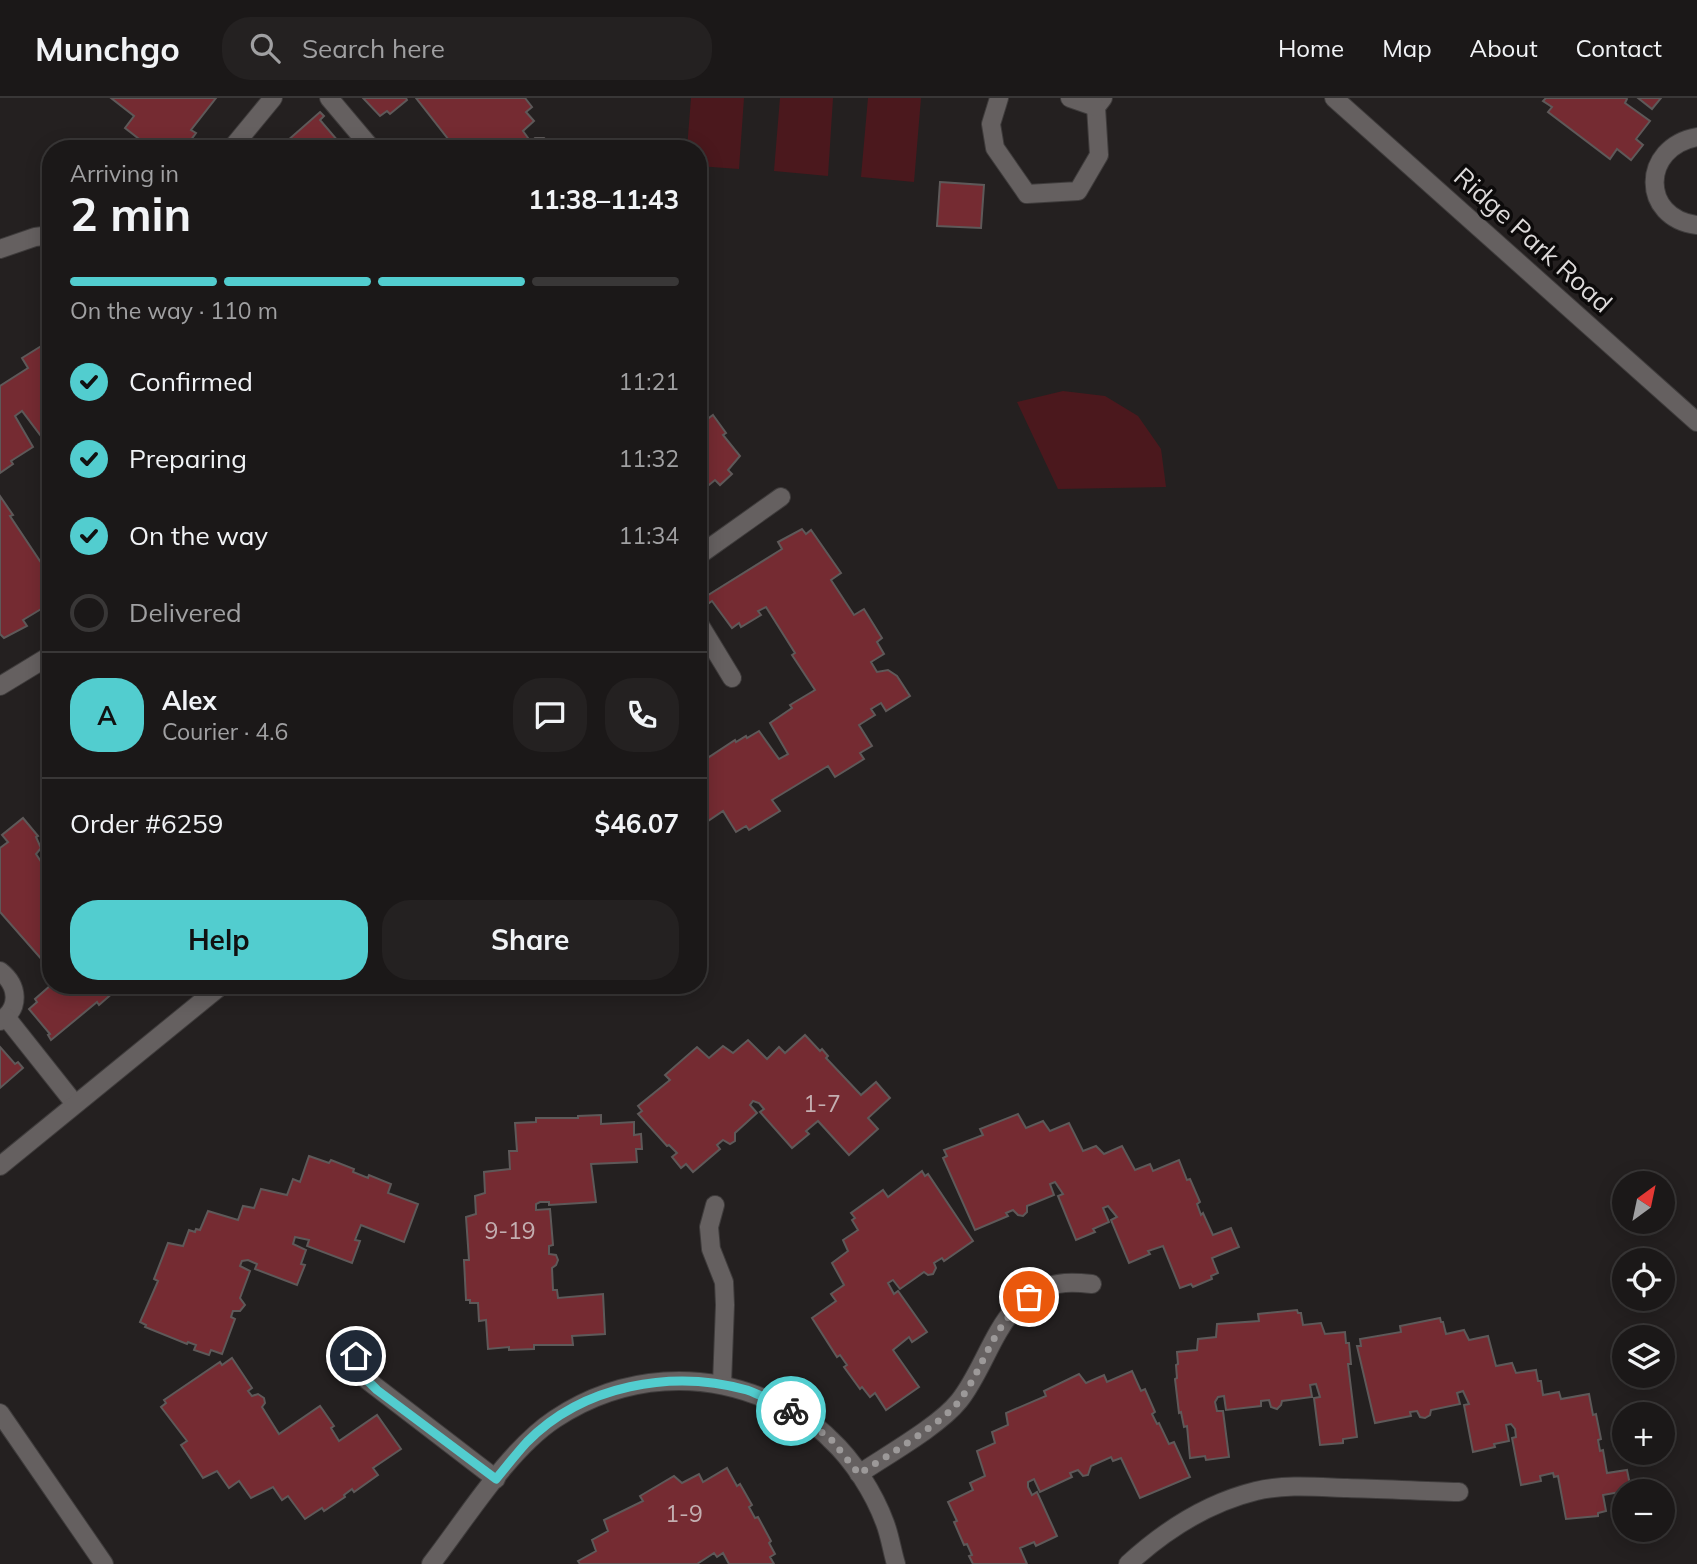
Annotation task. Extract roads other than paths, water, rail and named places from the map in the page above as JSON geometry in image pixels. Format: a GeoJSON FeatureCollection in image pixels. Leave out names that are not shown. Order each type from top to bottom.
{"type":"FeatureCollection","features":[{"type":"Feature","properties":{"kind":"street"},"geometry":{"type":"LineString","coordinates":[[238,140],[273,98]]}},
{"type":"Feature","properties":{"kind":"street"},"geometry":{"type":"LineString","coordinates":[[329,98],[364,140]]}},
{"type":"Feature","properties":{"kind":"street"},"geometry":{"type":"LineString","coordinates":[[999,98],[991,124],[995,148],[1027,194],[1078,191],[1099,155],[1100,103],[1070,98]]}},
{"type":"Feature","properties":{"kind":"street","name":"Ridge Park Road"},"geometry":{"type":"LineString","coordinates":[[1334,98],[1697,422]]}},
{"type":"Feature","properties":{"kind":"street"},"geometry":{"type":"LineString","coordinates":[[1697,137],[1679,142],[1665,152],[1656,167],[1654,184],[1659,201],[1669,215],[1685,223],[1697,225]]}},
{"type":"Feature","properties":{"kind":"street"},"geometry":{"type":"LineString","coordinates":[[0,249],[42,236]]}},
{"type":"Feature","properties":{"kind":"street"},"geometry":{"type":"LineString","coordinates":[[707,550],[781,497]]}},
{"type":"Feature","properties":{"kind":"street"},"geometry":{"type":"LineString","coordinates":[[707,637],[732,678]]}},
{"type":"Feature","properties":{"kind":"street"},"geometry":{"type":"LineString","coordinates":[[0,686],[42,660]]}},
{"type":"Feature","properties":{"kind":"street"},"geometry":{"type":"LineString","coordinates":[[0,971],[14,987],[16,998],[13,1008],[3,1019],[75,1104]]}},
{"type":"Feature","properties":{"kind":"street"},"geometry":{"type":"LineString","coordinates":[[0,1166],[211,994]]}},
{"type":"Feature","properties":{"kind":"street"},"geometry":{"type":"LineString","coordinates":[[715,1205],[709,1227],[711,1249],[724,1283],[723,1384]]}},
{"type":"Feature","properties":{"kind":"street"},"geometry":{"type":"LineString","coordinates":[[859,1474],[939,1419],[958,1402],[976,1375],[998,1329],[1017,1306],[1041,1289],[1065,1283],[1092,1284]]}},
{"type":"Feature","properties":{"kind":"street"},"geometry":{"type":"LineString","coordinates":[[356,1339],[356,1356],[367,1380],[496,1479]]}},
{"type":"Feature","properties":{"kind":"street"},"geometry":{"type":"LineString","coordinates":[[431,1564],[496,1479],[528,1442],[554,1420],[594,1397],[638,1384],[684,1380],[723,1384],[751,1391],[794,1413],[830,1438],[859,1474],[885,1522],[896,1564]]}},
{"type":"Feature","properties":{"kind":"street"},"geometry":{"type":"LineString","coordinates":[[0,1413],[104,1564]]}},
{"type":"Feature","properties":{"kind":"street"},"geometry":{"type":"LineString","coordinates":[[1128,1564],[1187,1518],[1221,1502],[1258,1491],[1295,1486],[1459,1492]]}}]}
